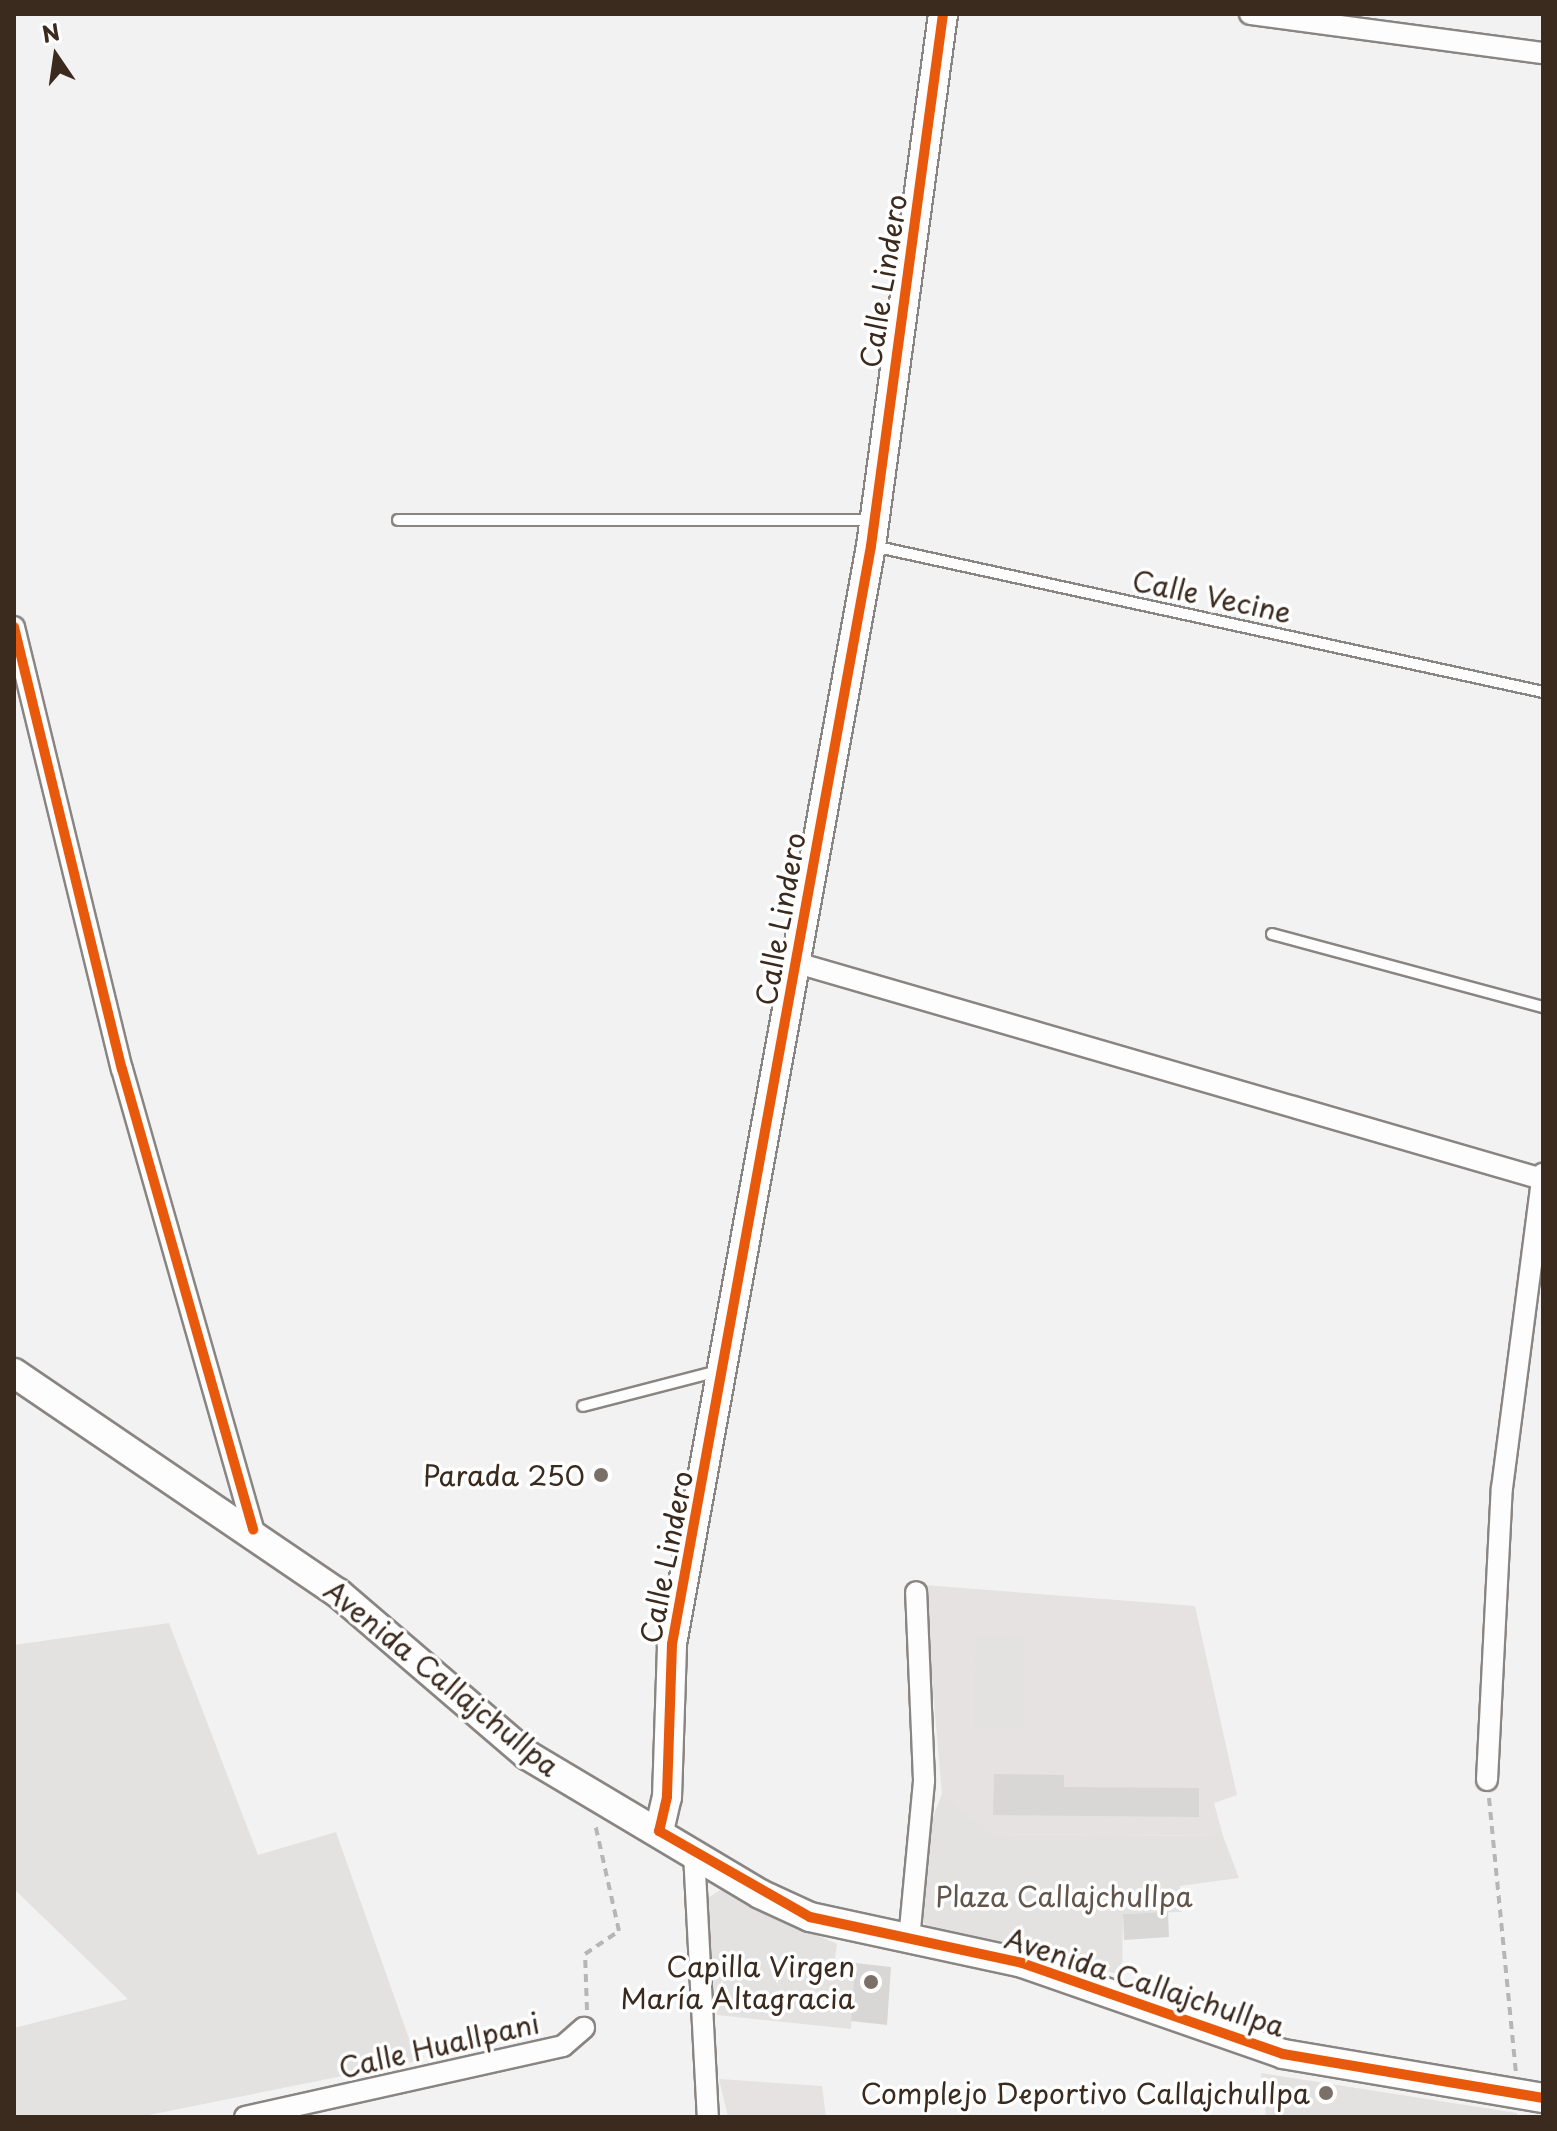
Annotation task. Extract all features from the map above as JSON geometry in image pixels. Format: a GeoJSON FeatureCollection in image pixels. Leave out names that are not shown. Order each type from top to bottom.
{"type":"FeatureCollection","features":[{"type":"Feature","properties":{"kind":"street","name":"Calle Lindero"},"geometry":{"type":"LineString","coordinates":[[659,1831],[667,1797],[672,1644],[797,963],[871,533],[943,14]]}},
{"type":"Feature","properties":{"kind":"street"},"geometry":{"type":"LineString","coordinates":[[1250,14],[1543,53]]}},
{"type":"Feature","properties":{"kind":"street"},"geometry":{"type":"LineString","coordinates":[[14,627],[122,1069],[253,1530]]}},
{"type":"Feature","properties":{"kind":"street"},"geometry":{"type":"LineString","coordinates":[[797,963],[1543,1176],[1502,1488],[1487,1780]]}},
{"type":"Feature","properties":{"kind":"street","name":"Avenida Callajchullpa"},"geometry":{"type":"LineString","coordinates":[[14,1373],[253,1530],[527,1755],[608,1805],[810,1917],[1022,1963],[1283,2054],[1531,2096]]}},
{"type":"Feature","properties":{"kind":"street"},"geometry":{"type":"LineString","coordinates":[[909,1940],[924,1780],[916,1592]]}},
{"type":"Feature","properties":{"kind":"street"},"geometry":{"type":"LineString","coordinates":[[694,1853],[708,2117]]}},
{"type":"Feature","properties":{"kind":"street","name":"Calle Huallpani"},"geometry":{"type":"LineString","coordinates":[[256,2116],[563,2046],[584,2028]]}},
{"type":"Feature","properties":{"kind":"lane","name":"Calle Vecine"},"geometry":{"type":"LineString","coordinates":[[398,520],[871,533],[1543,692]]}},
{"type":"Feature","properties":{"kind":"lane"},"geometry":{"type":"LineString","coordinates":[[1272,934],[1543,1007]]}},
{"type":"Feature","properties":{"kind":"lane"},"geometry":{"type":"LineString","coordinates":[[583,1406],[724,1370]]}},
{"type":"Feature","properties":{"kind":"path"},"geometry":{"type":"LineString","coordinates":[[1487,1780],[1531,2096]]}},
{"type":"Feature","properties":{"kind":"shaded area"},"geometry":{"type":"Polygon","coordinates":[[[924,1585],[1195,1606],[1237,1795],[1214,1803],[1223,1836],[993,1834],[942,1795],[924,1585]]]}},
{"type":"Feature","properties":{"kind":"shaded area"},"geometry":{"type":"Polygon","coordinates":[[[719,2079],[822,2086],[826,2117],[728,2117],[719,2079]]]}},
{"type":"Feature","properties":{"kind":"green space"},"geometry":{"type":"Polygon","coordinates":[[[169,1623],[258,1855],[336,1832],[417,2061],[139,2117],[14,2117],[14,2028],[128,1999],[14,1889],[14,1645],[169,1623]]]}},
{"type":"Feature","properties":{"kind":"green space"},"geometry":{"type":"Polygon","coordinates":[[[975,1635],[1024,1636],[1023,1729],[974,1729],[975,1635]]]}},
{"type":"Feature","properties":{"kind":"green space","name":"Plaza Callajchullpa"},"geometry":{"type":"Polygon","coordinates":[[[942,1794],[993,1834],[1223,1836],[1239,1878],[1180,1886],[1182,1912],[1123,1914],[1122,1975],[934,1931],[920,1920],[929,1827],[942,1794]]]}},
{"type":"Feature","properties":{"kind":"green space"},"geometry":{"type":"Polygon","coordinates":[[[720,1890],[837,1944],[834,1964],[854,1976],[851,2029],[717,2015],[706,1913],[708,1898],[720,1890]]]}},
{"type":"Feature","properties":{"kind":"green space","name":"Complejo Deportivo Callajchullpa"},"geometry":{"type":"Polygon","coordinates":[[[1261,2073],[1517,2113],[1517,2117],[1266,2117],[1261,2073]]]}},
{"type":"Feature","properties":{"kind":"building"},"geometry":{"type":"Polygon","coordinates":[[[994,1774],[1064,1775],[1064,1787],[1199,1788],[1199,1817],[993,1815],[994,1774]]]}},
{"type":"Feature","properties":{"kind":"building"},"geometry":{"type":"Polygon","coordinates":[[[1168,1912],[1169,1937],[1124,1940],[1123,1914],[1168,1912]]]}},
{"type":"Feature","properties":{"kind":"building"},"geometry":{"type":"Polygon","coordinates":[[[855,1963],[891,1967],[887,2025],[851,2021],[855,1963]]]}},
{"type":"Feature","properties":{"kind":"cycle path"},"geometry":{"type":"LineString","coordinates":[[943,14],[871,546],[672,1644],[667,1797],[659,1831],[810,1917],[1022,1963],[1283,2054],[1543,2098]]}},
{"type":"Feature","properties":{"kind":"cycle path"},"geometry":{"type":"LineString","coordinates":[[14,627],[122,1069],[253,1530]]}},
{"type":"Feature","properties":{"kind":"place","name":"Parada 250"},"geometry":{"type":"Point","coordinates":[601,1475]}},
{"type":"Feature","properties":{"kind":"place","name":"Capilla Virgen María Altagracia"},"geometry":{"type":"Point","coordinates":[871,1982]}},
{"type":"Feature","properties":{"kind":"place","name":"Complejo Deportivo Callajchullpa"},"geometry":{"type":"Point","coordinates":[1326,2093]}}]}
